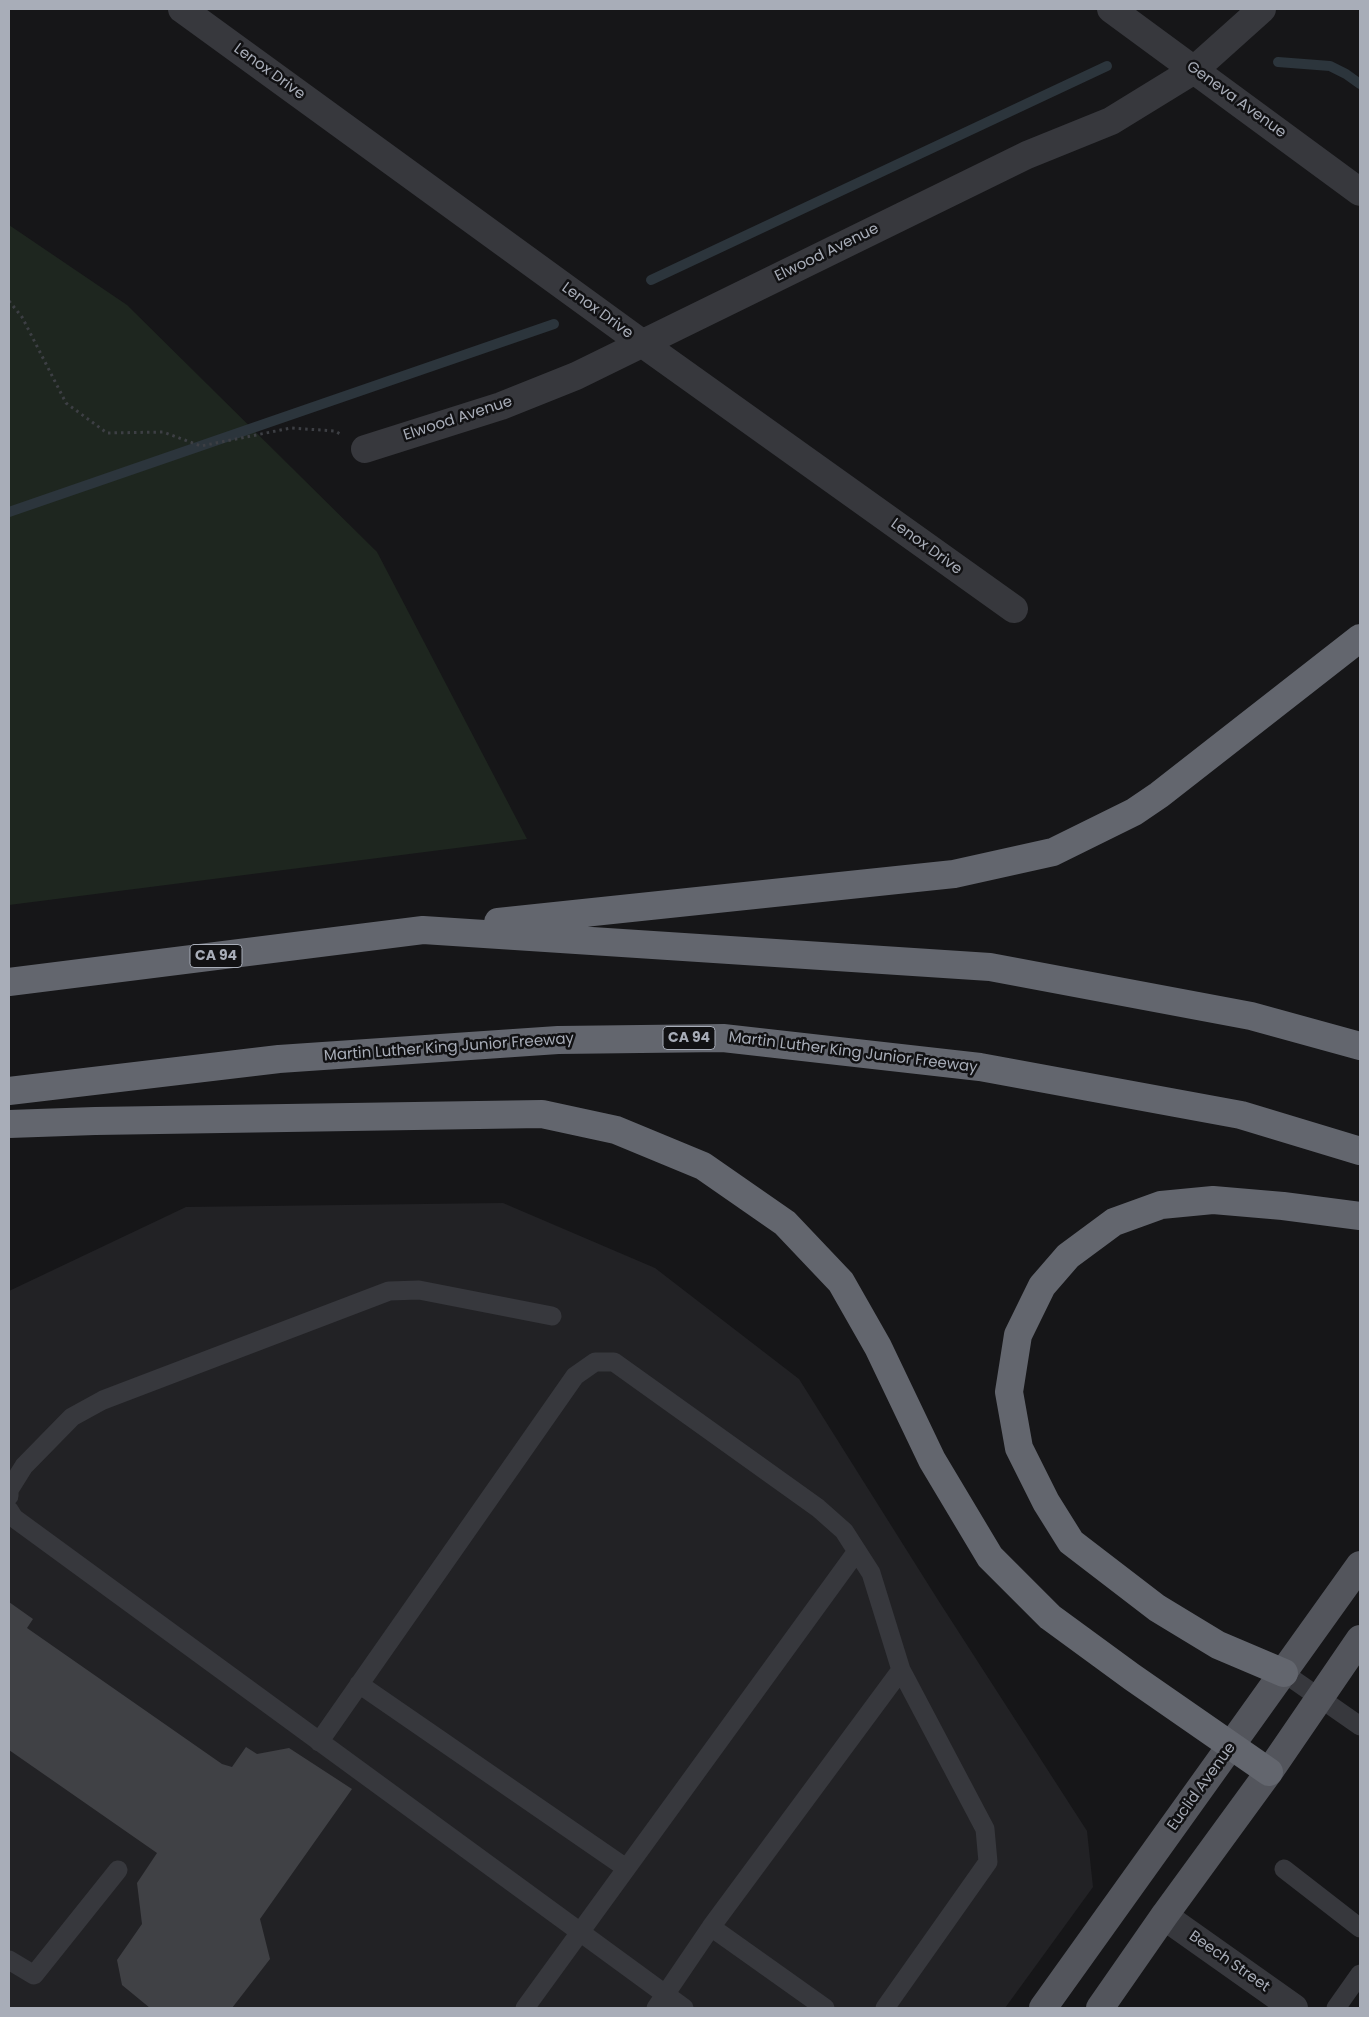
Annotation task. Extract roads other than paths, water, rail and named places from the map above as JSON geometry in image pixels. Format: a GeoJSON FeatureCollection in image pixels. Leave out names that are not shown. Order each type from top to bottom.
{"type":"FeatureCollection","features":[{"type":"Feature","properties":{"kind":"highway"},"geometry":{"type":"LineString","coordinates":[[423,930],[954,874],[1053,852],[1134,812],[1159,795],[1360,638]]}},
{"type":"Feature","properties":{"kind":"highway","name":"CA 94"},"geometry":{"type":"LineString","coordinates":[[9,982],[423,930],[990,967],[1251,1016],[1360,1046]]}},
{"type":"Feature","properties":{"kind":"highway","name":"Martin Luther King Junior Freeway"},"geometry":{"type":"LineString","coordinates":[[9,1091],[278,1059],[558,1040],[723,1038],[980,1067],[1241,1115],[1360,1151]]}},
{"type":"Feature","properties":{"kind":"highway"},"geometry":{"type":"LineString","coordinates":[[9,1124],[542,1114],[616,1130],[703,1166],[785,1223],[841,1282],[878,1347],[932,1460],[990,1557],[1050,1617],[1132,1677],[1269,1772]]}},
{"type":"Feature","properties":{"kind":"highway"},"geometry":{"type":"LineString","coordinates":[[1284,1673],[1218,1645],[1157,1608],[1071,1542],[1046,1502],[1018,1448],[1009,1392],[1018,1335],[1042,1286],[1068,1256],[1114,1222],[1161,1205],[1213,1200],[1283,1206],[1360,1216]]}},
{"type":"Feature","properties":{"kind":"main road","name":"Euclid Avenue"},"geometry":{"type":"LineString","coordinates":[[1043,2008],[1360,1565]]}},
{"type":"Feature","properties":{"kind":"main road"},"geometry":{"type":"LineString","coordinates":[[1100,2008],[1164,1916],[1269,1772],[1360,1639]]}},
{"type":"Feature","properties":{"kind":"street","name":"Lenox Drive"},"geometry":{"type":"LineString","coordinates":[[182,9],[643,344],[1014,609]]}},
{"type":"Feature","properties":{"kind":"street","name":"Geneva Avenue"},"geometry":{"type":"LineString","coordinates":[[1111,9],[1360,192]]}},
{"type":"Feature","properties":{"kind":"street","name":"Elwood Avenue"},"geometry":{"type":"LineString","coordinates":[[365,450],[502,406],[576,376],[1027,155],[1111,121],[1194,70],[1262,9]]}},
{"type":"Feature","properties":{"kind":"street","name":"Beech Street"},"geometry":{"type":"LineString","coordinates":[[1164,1916],[1294,2008]]}},
{"type":"Feature","properties":{"kind":"lane"},"geometry":{"type":"LineString","coordinates":[[9,1496],[9,1490],[24,1466],[72,1417],[102,1400],[389,1291],[419,1290],[552,1316]]}},
{"type":"Feature","properties":{"kind":"lane"},"geometry":{"type":"LineString","coordinates":[[319,1742],[575,1376],[596,1362],[614,1362],[810,1502],[844,1531],[871,1573],[901,1670],[985,1829],[988,1862],[885,2008]]}},
{"type":"Feature","properties":{"kind":"lane"},"geometry":{"type":"LineString","coordinates":[[9,1510],[14,1518],[580,1932],[661,2002],[684,2008]]}},
{"type":"Feature","properties":{"kind":"lane"},"geometry":{"type":"LineString","coordinates":[[525,2008],[857,1551]]}},
{"type":"Feature","properties":{"kind":"lane"},"geometry":{"type":"LineString","coordinates":[[661,2002],[711,1927],[901,1670]]}},
{"type":"Feature","properties":{"kind":"lane"},"geometry":{"type":"LineString","coordinates":[[1284,1673],[1360,1726]]}},
{"type":"Feature","properties":{"kind":"lane"},"geometry":{"type":"LineString","coordinates":[[360,1684],[626,1868]]}},
{"type":"Feature","properties":{"kind":"lane"},"geometry":{"type":"LineString","coordinates":[[1284,1869],[1360,1928]]}},
{"type":"Feature","properties":{"kind":"lane"},"geometry":{"type":"LineString","coordinates":[[9,1960],[34,1975],[118,1870]]}},
{"type":"Feature","properties":{"kind":"lane"},"geometry":{"type":"LineString","coordinates":[[711,1927],[825,2008]]}},
{"type":"Feature","properties":{"kind":"lane"},"geometry":{"type":"LineString","coordinates":[[1336,2008],[1360,1974]]}},
{"type":"Feature","properties":{"kind":"waterway"},"geometry":{"type":"LineString","coordinates":[[1278,62],[1330,66],[1360,84]]}},
{"type":"Feature","properties":{"kind":"waterway"},"geometry":{"type":"LineString","coordinates":[[651,280],[1107,66]]}},
{"type":"Feature","properties":{"kind":"waterway"},"geometry":{"type":"LineString","coordinates":[[9,512],[554,324]]}}]}
